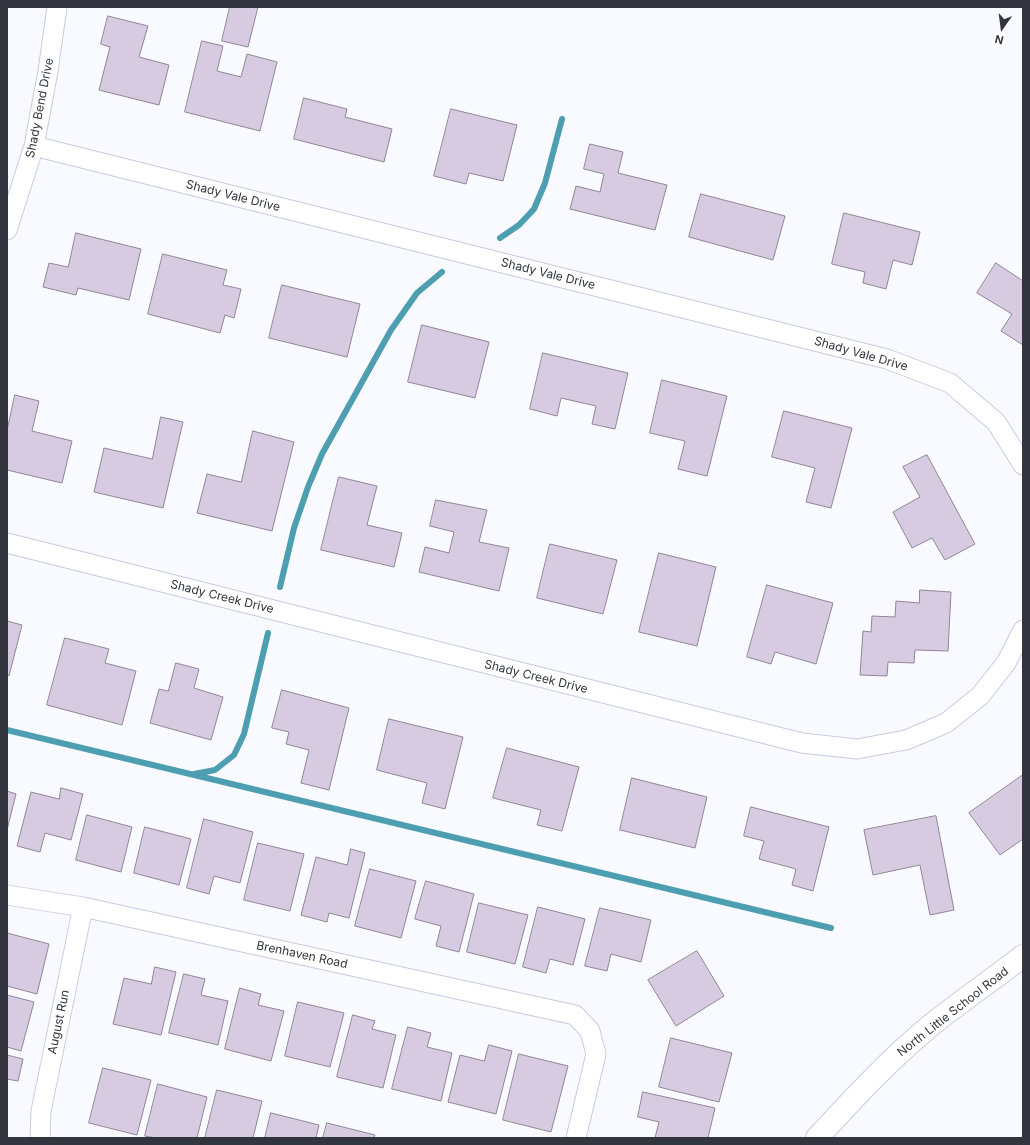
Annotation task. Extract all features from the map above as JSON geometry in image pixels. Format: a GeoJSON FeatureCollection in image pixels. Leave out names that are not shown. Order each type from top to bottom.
{"type":"FeatureCollection","features":[{"type":"Feature","properties":{"kind":"main road","name":"North Little School Road"},"geometry":{"type":"LineString","coordinates":[[817,1138],[855,1097],[901,1052],[931,1026],[1023,956]]}},
{"type":"Feature","properties":{"kind":"street","name":"Shady Bend Drive"},"geometry":{"type":"LineString","coordinates":[[7,230],[34,146],[48,71],[57,7]]}},
{"type":"Feature","properties":{"kind":"street","name":"Shady Vale Drive"},"geometry":{"type":"LineString","coordinates":[[34,146],[887,359],[950,383],[996,422],[1023,465]]}},
{"type":"Feature","properties":{"kind":"street","name":"Shady Creek Drive"},"geometry":{"type":"LineString","coordinates":[[7,543],[802,744],[857,750],[906,740],[946,723],[980,696],[1006,663],[1023,630]]}},
{"type":"Feature","properties":{"kind":"street","name":"Brenhaven Road"},"geometry":{"type":"LineString","coordinates":[[7,894],[83,907],[575,1015],[590,1031],[596,1054],[576,1138]]}},
{"type":"Feature","properties":{"kind":"street","name":"August Run"},"geometry":{"type":"LineString","coordinates":[[40,1138],[41,1111],[83,907]]}},
{"type":"Feature","properties":{"kind":"building"},"geometry":{"type":"Polygon","coordinates":[[[230,7],[258,7],[248,47],[222,41],[230,7]]]}},
{"type":"Feature","properties":{"kind":"building"},"geometry":{"type":"Polygon","coordinates":[[[108,16],[148,26],[139,57],[169,65],[159,105],[99,90],[110,47],[101,44],[108,16]]]}},
{"type":"Feature","properties":{"kind":"building"},"geometry":{"type":"Polygon","coordinates":[[[202,41],[223,46],[217,71],[241,77],[247,54],[277,62],[260,131],[185,112],[202,41]]]}},
{"type":"Feature","properties":{"kind":"building"},"geometry":{"type":"Polygon","coordinates":[[[304,98],[347,109],[345,117],[392,129],[384,162],[294,139],[304,98]]]}},
{"type":"Feature","properties":{"kind":"building"},"geometry":{"type":"Polygon","coordinates":[[[451,109],[517,125],[503,181],[469,173],[466,184],[434,176],[451,109]]]}},
{"type":"Feature","properties":{"kind":"building"},"geometry":{"type":"Polygon","coordinates":[[[590,144],[623,152],[618,173],[667,185],[655,230],[570,209],[576,186],[600,192],[604,174],[584,169],[590,144]]]}},
{"type":"Feature","properties":{"kind":"building"},"geometry":{"type":"Polygon","coordinates":[[[701,194],[785,216],[773,260],[689,237],[701,194]]]}},
{"type":"Feature","properties":{"kind":"building"},"geometry":{"type":"Polygon","coordinates":[[[844,213],[920,232],[912,265],[893,260],[886,289],[863,283],[865,272],[832,264],[844,213]]]}},
{"type":"Feature","properties":{"kind":"building"},"geometry":{"type":"Polygon","coordinates":[[[76,233],[141,249],[129,300],[78,288],[76,295],[43,287],[49,263],[68,267],[76,233]]]}},
{"type":"Feature","properties":{"kind":"building"},"geometry":{"type":"Polygon","coordinates":[[[163,254],[227,270],[223,285],[241,289],[234,318],[225,315],[220,333],[148,314],[163,254]]]}},
{"type":"Feature","properties":{"kind":"building"},"geometry":{"type":"Polygon","coordinates":[[[996,263],[1023,281],[1023,345],[1001,331],[1012,314],[977,293],[996,263]]]}},
{"type":"Feature","properties":{"kind":"building"},"geometry":{"type":"Polygon","coordinates":[[[282,285],[360,304],[347,357],[269,338],[282,285]]]}},
{"type":"Feature","properties":{"kind":"building"},"geometry":{"type":"Polygon","coordinates":[[[422,325],[489,342],[475,398],[408,382],[422,325]]]}},
{"type":"Feature","properties":{"kind":"building"},"geometry":{"type":"Polygon","coordinates":[[[543,353],[628,373],[615,429],[592,424],[596,406],[561,398],[557,416],[530,409],[543,353]]]}},
{"type":"Feature","properties":{"kind":"building"},"geometry":{"type":"Polygon","coordinates":[[[662,380],[727,396],[707,476],[678,469],[685,441],[650,433],[662,380]]]}},
{"type":"Feature","properties":{"kind":"building"},"geometry":{"type":"Polygon","coordinates":[[[15,395],[39,401],[32,431],[72,441],[62,483],[7,470],[7,431],[15,395]]]}},
{"type":"Feature","properties":{"kind":"building"},"geometry":{"type":"Polygon","coordinates":[[[784,411],[852,428],[831,508],[806,502],[815,468],[772,457],[784,411]]]}},
{"type":"Feature","properties":{"kind":"building"},"geometry":{"type":"Polygon","coordinates":[[[161,417],[183,422],[163,508],[94,492],[104,448],[152,459],[161,417]]]}},
{"type":"Feature","properties":{"kind":"building"},"geometry":{"type":"Polygon","coordinates":[[[253,431],[294,442],[272,531],[197,513],[207,474],[241,482],[253,431]]]}},
{"type":"Feature","properties":{"kind":"building"},"geometry":{"type":"Polygon","coordinates":[[[927,455],[975,544],[945,560],[932,538],[912,548],[893,512],[920,497],[903,467],[927,455]]]}},
{"type":"Feature","properties":{"kind":"building"},"geometry":{"type":"Polygon","coordinates":[[[339,477],[377,486],[367,525],[402,533],[394,567],[321,550],[339,477]]]}},
{"type":"Feature","properties":{"kind":"building"},"geometry":{"type":"Polygon","coordinates":[[[436,500],[487,510],[479,542],[509,548],[499,591],[419,572],[425,547],[449,553],[454,532],[430,526],[436,500]]]}},
{"type":"Feature","properties":{"kind":"building"},"geometry":{"type":"Polygon","coordinates":[[[550,544],[617,560],[603,614],[537,598],[550,544]]]}},
{"type":"Feature","properties":{"kind":"building"},"geometry":{"type":"Polygon","coordinates":[[[659,553],[716,567],[697,646],[639,632],[659,553]]]}},
{"type":"Feature","properties":{"kind":"building"},"geometry":{"type":"Polygon","coordinates":[[[767,585],[833,603],[816,664],[775,652],[771,664],[747,657],[767,585]]]}},
{"type":"Feature","properties":{"kind":"building"},"geometry":{"type":"Polygon","coordinates":[[[920,590],[951,592],[948,651],[915,650],[914,663],[888,662],[887,676],[860,675],[863,631],[871,632],[872,616],[895,617],[896,601],[919,603],[920,590]]]}},
{"type":"Feature","properties":{"kind":"building"},"geometry":{"type":"Polygon","coordinates":[[[7,621],[22,625],[9,676],[7,675],[7,621]]]}},
{"type":"Feature","properties":{"kind":"building"},"geometry":{"type":"Polygon","coordinates":[[[65,638],[109,649],[105,663],[136,671],[122,725],[47,705],[65,638]]]}},
{"type":"Feature","properties":{"kind":"building"},"geometry":{"type":"Polygon","coordinates":[[[176,663],[199,669],[194,688],[223,697],[211,740],[150,723],[159,689],[168,691],[176,663]]]}},
{"type":"Feature","properties":{"kind":"building"},"geometry":{"type":"Polygon","coordinates":[[[282,690],[349,708],[329,790],[301,783],[309,750],[286,744],[289,732],[272,728],[282,690]]]}},
{"type":"Feature","properties":{"kind":"building"},"geometry":{"type":"Polygon","coordinates":[[[389,719],[463,737],[445,809],[422,803],[427,783],[377,770],[389,719]]]}},
{"type":"Feature","properties":{"kind":"building"},"geometry":{"type":"Polygon","coordinates":[[[507,748],[579,767],[562,831],[537,825],[541,810],[493,798],[507,748]]]}},
{"type":"Feature","properties":{"kind":"building"},"geometry":{"type":"Polygon","coordinates":[[[1023,775],[1023,839],[1000,855],[969,813],[1023,775]]]}},
{"type":"Feature","properties":{"kind":"building"},"geometry":{"type":"Polygon","coordinates":[[[632,778],[707,797],[695,848],[620,830],[632,778]]]}},
{"type":"Feature","properties":{"kind":"building"},"geometry":{"type":"Polygon","coordinates":[[[61,788],[83,794],[71,840],[45,833],[40,852],[17,846],[31,792],[59,799],[61,788]]]}},
{"type":"Feature","properties":{"kind":"building"},"geometry":{"type":"Polygon","coordinates":[[[7,791],[16,794],[7,830],[7,791]]]}},
{"type":"Feature","properties":{"kind":"building"},"geometry":{"type":"Polygon","coordinates":[[[751,807],[829,827],[813,891],[792,885],[796,869],[759,859],[764,841],[744,836],[751,807]]]}},
{"type":"Feature","properties":{"kind":"building"},"geometry":{"type":"Polygon","coordinates":[[[87,815],[132,827],[121,872],[76,860],[87,815]]]}},
{"type":"Feature","properties":{"kind":"building"},"geometry":{"type":"Polygon","coordinates":[[[936,816],[954,910],[930,915],[920,865],[873,875],[864,830],[936,816]]]}},
{"type":"Feature","properties":{"kind":"building"},"geometry":{"type":"Polygon","coordinates":[[[204,819],[253,832],[240,883],[214,876],[209,894],[187,888],[204,819]]]}},
{"type":"Feature","properties":{"kind":"building"},"geometry":{"type":"Polygon","coordinates":[[[145,827],[191,839],[179,885],[134,873],[145,827]]]}},
{"type":"Feature","properties":{"kind":"building"},"geometry":{"type":"Polygon","coordinates":[[[258,843],[304,854],[290,911],[244,900],[258,843]]]}},
{"type":"Feature","properties":{"kind":"building"},"geometry":{"type":"Polygon","coordinates":[[[351,849],[365,853],[349,918],[329,913],[327,922],[301,915],[316,857],[347,865],[351,849]]]}},
{"type":"Feature","properties":{"kind":"building"},"geometry":{"type":"Polygon","coordinates":[[[370,869],[416,881],[401,938],[355,926],[370,869]]]}},
{"type":"Feature","properties":{"kind":"building"},"geometry":{"type":"Polygon","coordinates":[[[426,881],[474,894],[459,952],[436,946],[441,926],[415,919],[426,881]]]}},
{"type":"Feature","properties":{"kind":"building"},"geometry":{"type":"Polygon","coordinates":[[[479,903],[528,915],[515,964],[467,952],[479,903]]]}},
{"type":"Feature","properties":{"kind":"building"},"geometry":{"type":"Polygon","coordinates":[[[538,907],[585,919],[573,965],[550,959],[546,973],[523,967],[538,907]]]}},
{"type":"Feature","properties":{"kind":"building"},"geometry":{"type":"Polygon","coordinates":[[[600,908],[651,920],[641,962],[611,954],[607,971],[585,966],[600,908]]]}},
{"type":"Feature","properties":{"kind":"building"},"geometry":{"type":"Polygon","coordinates":[[[7,933],[49,944],[37,994],[7,986],[7,933]]]}},
{"type":"Feature","properties":{"kind":"building"},"geometry":{"type":"Polygon","coordinates":[[[697,951],[724,996],[676,1026],[648,980],[697,951]]]}},
{"type":"Feature","properties":{"kind":"building"},"geometry":{"type":"Polygon","coordinates":[[[155,967],[176,972],[161,1035],[113,1024],[124,978],[151,984],[155,967]]]}},
{"type":"Feature","properties":{"kind":"building"},"geometry":{"type":"Polygon","coordinates":[[[184,974],[205,979],[201,995],[228,1001],[218,1045],[169,1033],[184,974]]]}},
{"type":"Feature","properties":{"kind":"building"},"geometry":{"type":"Polygon","coordinates":[[[240,988],[261,994],[258,1005],[284,1011],[271,1061],[225,1049],[240,988]]]}},
{"type":"Feature","properties":{"kind":"building"},"geometry":{"type":"Polygon","coordinates":[[[7,995],[34,1002],[21,1051],[7,1047],[7,995]]]}},
{"type":"Feature","properties":{"kind":"building"},"geometry":{"type":"Polygon","coordinates":[[[298,1002],[344,1013],[330,1067],[285,1056],[298,1002]]]}},
{"type":"Feature","properties":{"kind":"building"},"geometry":{"type":"Polygon","coordinates":[[[353,1015],[375,1021],[372,1029],[396,1035],[383,1088],[337,1077],[353,1015]]]}},
{"type":"Feature","properties":{"kind":"building"},"geometry":{"type":"Polygon","coordinates":[[[408,1027],[431,1033],[427,1047],[452,1053],[441,1101],[392,1089],[408,1027]]]}},
{"type":"Feature","properties":{"kind":"building"},"geometry":{"type":"Polygon","coordinates":[[[671,1038],[732,1053],[719,1102],[659,1087],[671,1038]]]}},
{"type":"Feature","properties":{"kind":"building"},"geometry":{"type":"Polygon","coordinates":[[[489,1045],[512,1051],[496,1114],[448,1102],[460,1055],[484,1061],[489,1045]]]}},
{"type":"Feature","properties":{"kind":"building"},"geometry":{"type":"Polygon","coordinates":[[[519,1054],[568,1066],[551,1132],[503,1120],[519,1054]]]}},
{"type":"Feature","properties":{"kind":"building"},"geometry":{"type":"Polygon","coordinates":[[[7,1055],[23,1059],[18,1081],[7,1079],[7,1055]]]}},
{"type":"Feature","properties":{"kind":"building"},"geometry":{"type":"Polygon","coordinates":[[[103,1068],[151,1080],[137,1135],[89,1123],[103,1068]]]}},
{"type":"Feature","properties":{"kind":"building"},"geometry":{"type":"Polygon","coordinates":[[[158,1084],[207,1097],[197,1138],[155,1138],[145,1136],[158,1084]]]}},
{"type":"Feature","properties":{"kind":"building"},"geometry":{"type":"Polygon","coordinates":[[[217,1090],[262,1101],[253,1138],[205,1138],[217,1090]]]}},
{"type":"Feature","properties":{"kind":"building"},"geometry":{"type":"Polygon","coordinates":[[[643,1092],[715,1108],[708,1138],[655,1138],[659,1122],[638,1117],[643,1092]]]}},
{"type":"Feature","properties":{"kind":"building"},"geometry":{"type":"Polygon","coordinates":[[[271,1113],[319,1125],[316,1138],[265,1138],[271,1113]]]}},
{"type":"Feature","properties":{"kind":"building"},"geometry":{"type":"Polygon","coordinates":[[[327,1123],[375,1135],[374,1138],[323,1138],[327,1123]]]}},
{"type":"Feature","properties":{"kind":"waterway"},"geometry":{"type":"LineString","coordinates":[[500,238],[519,225],[534,209],[545,183],[562,119]]}},
{"type":"Feature","properties":{"kind":"waterway"},"geometry":{"type":"LineString","coordinates":[[280,587],[294,528],[308,487],[322,454],[391,330],[417,293],[442,272]]}},
{"type":"Feature","properties":{"kind":"waterway"},"geometry":{"type":"LineString","coordinates":[[194,774],[215,770],[234,755],[244,734],[268,633]]}},
{"type":"Feature","properties":{"kind":"waterway"},"geometry":{"type":"LineString","coordinates":[[7,730],[831,928]]}}]}
